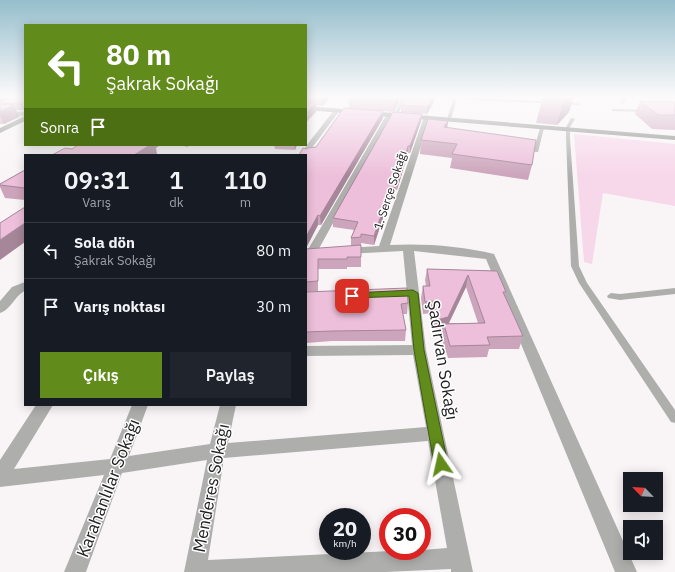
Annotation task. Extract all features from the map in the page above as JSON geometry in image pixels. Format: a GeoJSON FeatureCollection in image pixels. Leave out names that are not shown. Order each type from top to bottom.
{"type":"FeatureCollection","features":[{"type":"Feature","properties":{"kind":"main road"},"geometry":{"type":"LineString","coordinates":[[0,131],[16,123]]}},
{"type":"Feature","properties":{"kind":"main road"},"geometry":{"type":"LineString","coordinates":[[480,123],[675,138]]}},
{"type":"Feature","properties":{"kind":"street"},"geometry":{"type":"LineString","coordinates":[[304,154],[327,123]]}},
{"type":"Feature","properties":{"kind":"street"},"geometry":{"type":"LineString","coordinates":[[308,254],[388,123]]}},
{"type":"Feature","properties":{"kind":"street","name":"1. Serçe Sokağı"},"geometry":{"type":"LineString","coordinates":[[384,248],[425,123]]}},
{"type":"Feature","properties":{"kind":"street"},"geometry":{"type":"LineString","coordinates":[[308,254],[408,247],[490,256],[626,572]]}},
{"type":"Feature","properties":{"kind":"street","name":"Şadırvan Sokağı"},"geometry":{"type":"LineString","coordinates":[[408,247],[406,293],[419,350],[461,565]]}},
{"type":"Feature","properties":{"kind":"street"},"geometry":{"type":"LineString","coordinates":[[0,309],[16,290],[24,286]]}},
{"type":"Feature","properties":{"kind":"street"},"geometry":{"type":"LineString","coordinates":[[307,351],[419,350]]}},
{"type":"Feature","properties":{"kind":"street"},"geometry":{"type":"LineString","coordinates":[[0,475],[44,406]]}},
{"type":"Feature","properties":{"kind":"street","name":"Karahanlılar Sokağı"},"geometry":{"type":"LineString","coordinates":[[75,572],[140,406]]}},
{"type":"Feature","properties":{"kind":"street","name":"Menderes Sokağı"},"geometry":{"type":"LineString","coordinates":[[195,572],[217,451],[228,406]]}},
{"type":"Feature","properties":{"kind":"street"},"geometry":{"type":"LineString","coordinates":[[0,479],[116,466],[217,451],[435,433]]}},
{"type":"Feature","properties":{"kind":"street"},"geometry":{"type":"LineString","coordinates":[[195,572],[461,565]]}},
{"type":"Feature","properties":{"kind":"lane"},"geometry":{"type":"LineString","coordinates":[[571,123],[568,130],[574,260],[576,270],[583,283],[675,419]]}},
{"type":"Feature","properties":{"kind":"lane"},"geometry":{"type":"LineString","coordinates":[[517,149],[536,151],[542,128]]}},
{"type":"Feature","properties":{"kind":"lane"},"geometry":{"type":"LineString","coordinates":[[611,296],[620,298],[675,291]]}},
{"type":"Feature","properties":{"kind":"shaded area"},"geometry":{"type":"Polygon","coordinates":[[[574,134],[675,144],[675,206],[603,193],[592,264],[584,262],[574,134]]]}},
{"type":"Feature","properties":{"kind":"building"},"geometry":{"type":"Polygon","coordinates":[[[333,123],[376,123],[307,235],[307,154],[300,154],[303,148],[306,149],[316,147],[333,123]]]}},
{"type":"Feature","properties":{"kind":"building"},"geometry":{"type":"Polygon","coordinates":[[[387,123],[419,123],[410,146],[408,146],[398,182],[396,182],[386,207],[384,207],[374,236],[361,234],[361,237],[351,238],[358,222],[333,218],[387,123]]]}},
{"type":"Feature","properties":{"kind":"building"},"geometry":{"type":"Polygon","coordinates":[[[427,123],[447,123],[444,127],[536,140],[532,165],[452,154],[457,144],[421,140],[427,123]]]}},
{"type":"Feature","properties":{"kind":"building"},"geometry":{"type":"Polygon","coordinates":[[[76,146],[148,146],[136,154],[54,154],[65,148],[72,149],[76,146]]]}},
{"type":"Feature","properties":{"kind":"building"},"geometry":{"type":"Polygon","coordinates":[[[24,171],[24,188],[0,184],[24,171]]]}},
{"type":"Feature","properties":{"kind":"building"},"geometry":{"type":"Polygon","coordinates":[[[24,208],[24,224],[0,240],[0,223],[24,208]]]}},
{"type":"Feature","properties":{"kind":"building"},"geometry":{"type":"Polygon","coordinates":[[[361,245],[361,257],[347,257],[347,259],[318,259],[318,281],[307,282],[307,249],[361,245]]]}},
{"type":"Feature","properties":{"kind":"building"},"geometry":{"type":"Polygon","coordinates":[[[427,269],[497,271],[506,292],[503,292],[523,336],[487,337],[490,345],[450,346],[444,324],[485,323],[468,275],[448,317],[437,320],[434,301],[425,302],[423,286],[430,286],[427,269]]]}},
{"type":"Feature","properties":{"kind":"building"},"geometry":{"type":"Polygon","coordinates":[[[407,288],[408,303],[401,304],[406,330],[307,332],[307,292],[407,288]]]}},
{"type":"Feature","properties":{"kind":"route"},"geometry":{"type":"LineString","coordinates":[[352,296],[413,293],[419,350],[441,464]]}}]}
